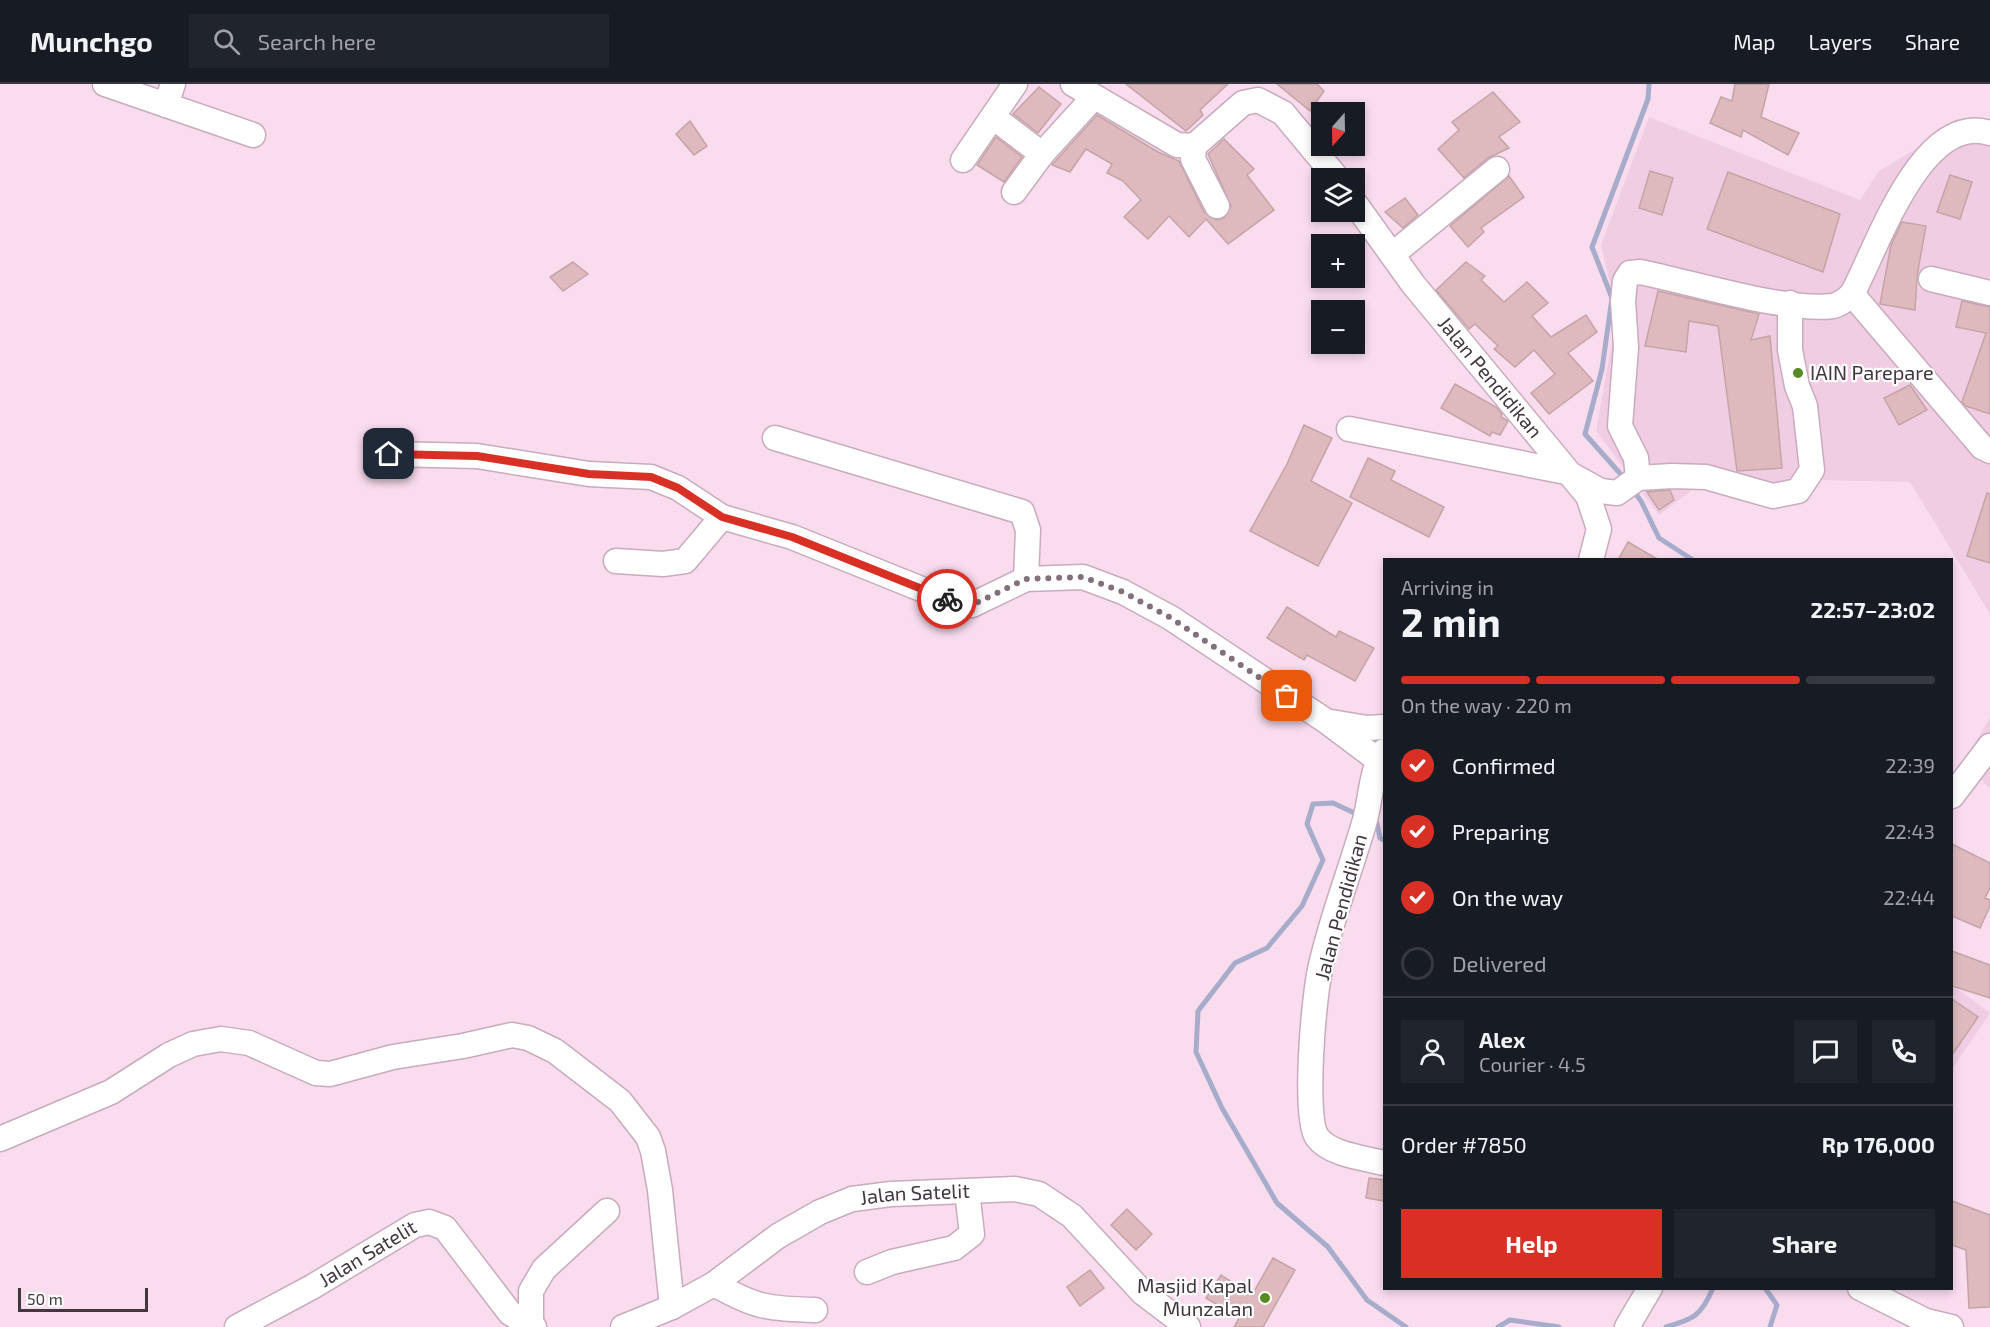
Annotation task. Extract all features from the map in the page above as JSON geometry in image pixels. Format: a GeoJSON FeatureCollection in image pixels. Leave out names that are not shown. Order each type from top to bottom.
{"type":"FeatureCollection","features":[{"type":"Feature","properties":{"kind":"street"},"geometry":{"type":"LineString","coordinates":[[105,84],[170,95],[253,135]]}},
{"type":"Feature","properties":{"kind":"street"},"geometry":{"type":"LineString","coordinates":[[963,160],[1015,84]]}},
{"type":"Feature","properties":{"kind":"street"},"geometry":{"type":"LineString","coordinates":[[1073,84],[1093,98],[1177,145],[1194,146],[1243,104],[1263,92],[1329,168]]}},
{"type":"Feature","properties":{"kind":"street"},"geometry":{"type":"LineString","coordinates":[[1014,192],[1042,154],[1093,98]]}},
{"type":"Feature","properties":{"kind":"street"},"geometry":{"type":"LineString","coordinates":[[993,117],[1042,154]]}},
{"type":"Feature","properties":{"kind":"street"},"geometry":{"type":"LineString","coordinates":[[1629,484],[1636,458],[1620,426],[1626,347],[1624,281],[1630,273],[1640,272],[1790,303],[1833,306],[1843,303],[1852,294],[1892,212],[1926,159],[1941,143],[1964,131],[1979,130],[1990,133]]}},
{"type":"Feature","properties":{"kind":"street"},"geometry":{"type":"LineString","coordinates":[[1194,146],[1193,159],[1217,206]]}},
{"type":"Feature","properties":{"kind":"street"},"geometry":{"type":"LineString","coordinates":[[1393,254],[1497,169]]}},
{"type":"Feature","properties":{"kind":"street","name":"Jalan Pendidikan"},"geometry":{"type":"LineString","coordinates":[[1365,217],[1419,292],[1588,496],[1599,529],[1592,558]]}},
{"type":"Feature","properties":{"kind":"street"},"geometry":{"type":"LineString","coordinates":[[1931,279],[1990,293]]}},
{"type":"Feature","properties":{"kind":"street"},"geometry":{"type":"LineString","coordinates":[[1852,294],[1982,447],[1990,451]]}},
{"type":"Feature","properties":{"kind":"street"},"geometry":{"type":"LineString","coordinates":[[1349,429],[1566,472],[1601,491],[1629,484],[1706,477],[1773,496],[1798,491],[1812,471],[1805,406],[1797,386],[1790,350],[1790,303]]}},
{"type":"Feature","properties":{"kind":"street"},"geometry":{"type":"LineString","coordinates":[[775,438],[1022,512],[1028,530],[1026,579]]}},
{"type":"Feature","properties":{"kind":"street"},"geometry":{"type":"LineString","coordinates":[[389,454],[477,456],[589,474],[651,477],[678,488],[722,517],[792,537],[956,603],[972,605],[1026,579],[1083,577],[1123,592],[1171,618],[1381,755]]}},
{"type":"Feature","properties":{"kind":"street"},"geometry":{"type":"LineString","coordinates":[[616,561],[663,564],[686,561],[722,517]]}},
{"type":"Feature","properties":{"kind":"street"},"geometry":{"type":"LineString","coordinates":[[1326,721],[1367,728],[1383,727]]}},
{"type":"Feature","properties":{"kind":"street"},"geometry":{"type":"LineString","coordinates":[[1953,795],[1990,746]]}},
{"type":"Feature","properties":{"kind":"street","name":"Jalan Pendidikan"},"geometry":{"type":"LineString","coordinates":[[1381,755],[1369,806],[1320,967],[1309,1091],[1316,1136],[1323,1143],[1334,1150],[1383,1163]]}},
{"type":"Feature","properties":{"kind":"street"},"geometry":{"type":"LineString","coordinates":[[0,1139],[111,1092],[170,1055],[193,1044],[220,1039],[249,1043],[316,1073],[330,1074],[393,1057],[463,1046],[512,1035],[528,1038],[555,1051],[620,1101],[648,1137],[660,1190],[672,1307]]}},
{"type":"Feature","properties":{"kind":"street","name":"Jalan Satelit"},"geometry":{"type":"LineString","coordinates":[[623,1327],[672,1307],[714,1284],[778,1236],[820,1212],[852,1199],[891,1194],[1015,1189],[1039,1194],[1056,1203],[1143,1293],[1188,1327]]}},
{"type":"Feature","properties":{"kind":"street"},"geometry":{"type":"LineString","coordinates":[[867,1272],[892,1262],[960,1245],[972,1234],[968,1192]]}},
{"type":"Feature","properties":{"kind":"street"},"geometry":{"type":"LineString","coordinates":[[532,1326],[531,1291],[544,1269],[607,1211]]}},
{"type":"Feature","properties":{"kind":"street","name":"Jalan Satelit"},"geometry":{"type":"LineString","coordinates":[[237,1327],[312,1287],[407,1229],[429,1222],[445,1228],[510,1313],[532,1326]]}},
{"type":"Feature","properties":{"kind":"street"},"geometry":{"type":"LineString","coordinates":[[714,1284],[748,1303],[774,1309],[815,1310]]}},
{"type":"Feature","properties":{"kind":"street"},"geometry":{"type":"LineString","coordinates":[[1632,1319],[1649,1290]]}},
{"type":"Feature","properties":{"kind":"street"},"geometry":{"type":"LineString","coordinates":[[1864,1290],[1896,1308],[1951,1327]]}},
{"type":"Feature","properties":{"kind":"shaded area","name":"IAIN Parepare"},"geometry":{"type":"Polygon","coordinates":[[[1649,117],[1860,200],[1879,171],[1965,119],[1990,126],[1990,614],[1910,482],[1817,480],[1788,506],[1699,485],[1659,515],[1596,431],[1617,314],[1601,245],[1649,117]]]}},
{"type":"Feature","properties":{"kind":"shaded area"},"geometry":{"type":"Polygon","coordinates":[[[1990,718],[1990,789],[1963,762],[1990,718]]]}},
{"type":"Feature","properties":{"kind":"shaded area"},"geometry":{"type":"Polygon","coordinates":[[[1953,986],[1990,1013],[1953,1068],[1953,986]]]}},
{"type":"Feature","properties":{"kind":"building"},"geometry":{"type":"Polygon","coordinates":[[[1126,84],[1228,84],[1200,110],[1203,115],[1186,131],[1126,84]]]}},
{"type":"Feature","properties":{"kind":"building"},"geometry":{"type":"Polygon","coordinates":[[[1277,84],[1317,84],[1324,91],[1316,102],[1311,102],[1310,111],[1277,84]]]}},
{"type":"Feature","properties":{"kind":"building"},"geometry":{"type":"Polygon","coordinates":[[[1735,84],[1769,84],[1761,117],[1799,133],[1788,155],[1743,130],[1741,137],[1710,123],[1721,97],[1732,101],[1735,84]]]}},
{"type":"Feature","properties":{"kind":"building"},"geometry":{"type":"Polygon","coordinates":[[[1039,87],[1061,104],[1038,133],[1013,114],[1039,87]]]}},
{"type":"Feature","properties":{"kind":"building"},"geometry":{"type":"Polygon","coordinates":[[[1493,92],[1520,122],[1499,137],[1509,148],[1488,158],[1464,178],[1438,149],[1459,130],[1452,122],[1493,92]]]}},
{"type":"Feature","properties":{"kind":"building"},"geometry":{"type":"Polygon","coordinates":[[[1097,115],[1158,152],[1179,161],[1204,212],[1216,220],[1224,218],[1231,206],[1208,154],[1224,139],[1254,169],[1247,175],[1274,210],[1228,244],[1206,219],[1189,237],[1169,216],[1148,239],[1124,217],[1141,200],[1123,181],[1107,173],[1112,164],[1086,149],[1070,172],[1052,165],[1097,115]]]}},
{"type":"Feature","properties":{"kind":"building"},"geometry":{"type":"Polygon","coordinates":[[[690,121],[707,146],[694,155],[676,134],[690,121]]]}},
{"type":"Feature","properties":{"kind":"building"},"geometry":{"type":"Polygon","coordinates":[[[996,137],[1022,157],[1004,182],[977,165],[996,137]]]}},
{"type":"Feature","properties":{"kind":"building"},"geometry":{"type":"Polygon","coordinates":[[[1650,171],[1673,178],[1662,215],[1639,208],[1650,171]]]}},
{"type":"Feature","properties":{"kind":"building"},"geometry":{"type":"Polygon","coordinates":[[[1728,172],[1840,214],[1823,272],[1707,229],[1728,172]]]}},
{"type":"Feature","properties":{"kind":"building"},"geometry":{"type":"Polygon","coordinates":[[[1950,175],[1972,182],[1960,219],[1937,212],[1950,175]]]}},
{"type":"Feature","properties":{"kind":"building"},"geometry":{"type":"Polygon","coordinates":[[[1509,176],[1524,197],[1481,228],[1484,232],[1468,247],[1450,226],[1509,176]]]}},
{"type":"Feature","properties":{"kind":"building"},"geometry":{"type":"Polygon","coordinates":[[[1405,198],[1418,215],[1403,228],[1385,212],[1405,198]]]}},
{"type":"Feature","properties":{"kind":"building"},"geometry":{"type":"Polygon","coordinates":[[[1902,222],[1926,226],[1917,276],[1915,310],[1880,304],[1891,245],[1902,222]]]}},
{"type":"Feature","properties":{"kind":"building"},"geometry":{"type":"Polygon","coordinates":[[[573,262],[588,274],[563,291],[550,277],[573,262]]]}},
{"type":"Feature","properties":{"kind":"building"},"geometry":{"type":"Polygon","coordinates":[[[1466,262],[1485,276],[1481,280],[1504,302],[1527,282],[1548,303],[1532,316],[1551,337],[1586,315],[1597,332],[1568,353],[1593,381],[1549,414],[1531,393],[1555,374],[1534,350],[1515,367],[1494,349],[1498,346],[1475,324],[1469,329],[1436,290],[1466,262]]]}},
{"type":"Feature","properties":{"kind":"building"},"geometry":{"type":"Polygon","coordinates":[[[1658,291],[1759,314],[1751,340],[1770,336],[1782,468],[1737,471],[1718,326],[1689,321],[1686,352],[1645,346],[1658,291]]]}},
{"type":"Feature","properties":{"kind":"building"},"geometry":{"type":"Polygon","coordinates":[[[1962,301],[1990,307],[1990,414],[1966,406],[1962,402],[1986,333],[1956,327],[1962,301]]]}},
{"type":"Feature","properties":{"kind":"building"},"geometry":{"type":"Polygon","coordinates":[[[1455,384],[1496,407],[1502,414],[1501,417],[1508,421],[1500,435],[1492,432],[1490,436],[1441,408],[1455,384]]]}},
{"type":"Feature","properties":{"kind":"building"},"geometry":{"type":"Polygon","coordinates":[[[1910,385],[1927,410],[1899,425],[1884,398],[1910,385]]]}},
{"type":"Feature","properties":{"kind":"building"},"geometry":{"type":"Polygon","coordinates":[[[1304,425],[1332,438],[1311,481],[1352,503],[1318,566],[1250,531],[1287,464],[1304,425]]]}},
{"type":"Feature","properties":{"kind":"building"},"geometry":{"type":"Polygon","coordinates":[[[1368,458],[1395,471],[1391,480],[1444,507],[1429,537],[1350,497],[1368,458]]]}},
{"type":"Feature","properties":{"kind":"building"},"geometry":{"type":"Polygon","coordinates":[[[1670,490],[1674,500],[1659,510],[1647,492],[1670,490]]]}},
{"type":"Feature","properties":{"kind":"building"},"geometry":{"type":"Polygon","coordinates":[[[1987,493],[1990,494],[1990,563],[1967,556],[1987,493]]]}},
{"type":"Feature","properties":{"kind":"building"},"geometry":{"type":"Polygon","coordinates":[[[1628,542],[1656,558],[1619,558],[1628,542]]]}},
{"type":"Feature","properties":{"kind":"building"},"geometry":{"type":"Polygon","coordinates":[[[1287,607],[1336,637],[1339,631],[1374,648],[1355,681],[1307,655],[1304,660],[1267,638],[1287,607]]]}},
{"type":"Feature","properties":{"kind":"building"},"geometry":{"type":"Polygon","coordinates":[[[1953,844],[1990,863],[1990,888],[1985,898],[1990,900],[1990,906],[1980,928],[1953,916],[1953,844]]]}},
{"type":"Feature","properties":{"kind":"building"},"geometry":{"type":"Polygon","coordinates":[[[1953,951],[1990,965],[1990,998],[1953,986],[1953,951]]]}},
{"type":"Feature","properties":{"kind":"building"},"geometry":{"type":"Polygon","coordinates":[[[1953,1000],[1978,1017],[1953,1054],[1953,1000]]]}},
{"type":"Feature","properties":{"kind":"building"},"geometry":{"type":"Polygon","coordinates":[[[1369,1178],[1383,1180],[1383,1201],[1366,1198],[1369,1178]]]}},
{"type":"Feature","properties":{"kind":"building"},"geometry":{"type":"Polygon","coordinates":[[[1953,1201],[1990,1215],[1990,1307],[1969,1308],[1966,1250],[1953,1245],[1953,1201]]]}},
{"type":"Feature","properties":{"kind":"building"},"geometry":{"type":"Polygon","coordinates":[[[1127,1209],[1152,1234],[1136,1250],[1111,1225],[1127,1209]]]}},
{"type":"Feature","properties":{"kind":"building","name":"Masjid Kapal Munzalan"},"geometry":{"type":"Polygon","coordinates":[[[1273,1258],[1295,1270],[1263,1327],[1234,1327],[1239,1318],[1206,1298],[1221,1275],[1252,1295],[1273,1258]]]}},
{"type":"Feature","properties":{"kind":"building"},"geometry":{"type":"Polygon","coordinates":[[[1090,1270],[1104,1288],[1080,1306],[1067,1287],[1090,1270]]]}},
{"type":"Feature","properties":{"kind":"waterway"},"geometry":{"type":"LineString","coordinates":[[1625,479],[1585,434],[1602,369],[1612,298],[1592,247],[1648,99],[1649,84]]}},
{"type":"Feature","properties":{"kind":"waterway"},"geometry":{"type":"LineString","coordinates":[[1632,489],[1641,501],[1659,538],[1690,558]]}},
{"type":"Feature","properties":{"kind":"waterway"},"geometry":{"type":"LineString","coordinates":[[1361,816],[1333,803],[1313,804],[1307,824],[1323,860],[1302,906],[1267,948],[1235,963],[1198,1011],[1196,1052],[1222,1108],[1277,1203],[1328,1247],[1367,1300],[1406,1327]]}},
{"type":"Feature","properties":{"kind":"waterway"},"geometry":{"type":"LineString","coordinates":[[1372,821],[1377,823],[1380,838],[1383,840]]}},
{"type":"Feature","properties":{"kind":"waterway"},"geometry":{"type":"LineString","coordinates":[[1666,1327],[1696,1315],[1705,1305],[1712,1290]]}},
{"type":"Feature","properties":{"kind":"waterway"},"geometry":{"type":"LineString","coordinates":[[1766,1290],[1777,1305],[1770,1327]]}},
{"type":"Feature","properties":{"kind":"waterway"},"geometry":{"type":"LineString","coordinates":[[1498,1327],[1510,1320],[1559,1327]]}},
{"type":"Feature","properties":{"kind":"way so far"},"geometry":{"type":"LineString","coordinates":[[947,599],[972,605],[1026,579],[1083,577],[1123,592],[1171,618],[1287,696]]}},
{"type":"Feature","properties":{"kind":"place","name":"IAIN Parepare"},"geometry":{"type":"Point","coordinates":[1798,373]}},
{"type":"Feature","properties":{"kind":"place","name":"Masjid Kapal Munzalan"},"geometry":{"type":"Point","coordinates":[1265,1298]}},
{"type":"Feature","properties":{"kind":"route"},"geometry":{"type":"LineString","coordinates":[[389,454],[477,456],[589,474],[651,477],[678,488],[722,517],[792,537],[947,599]]}}]}
